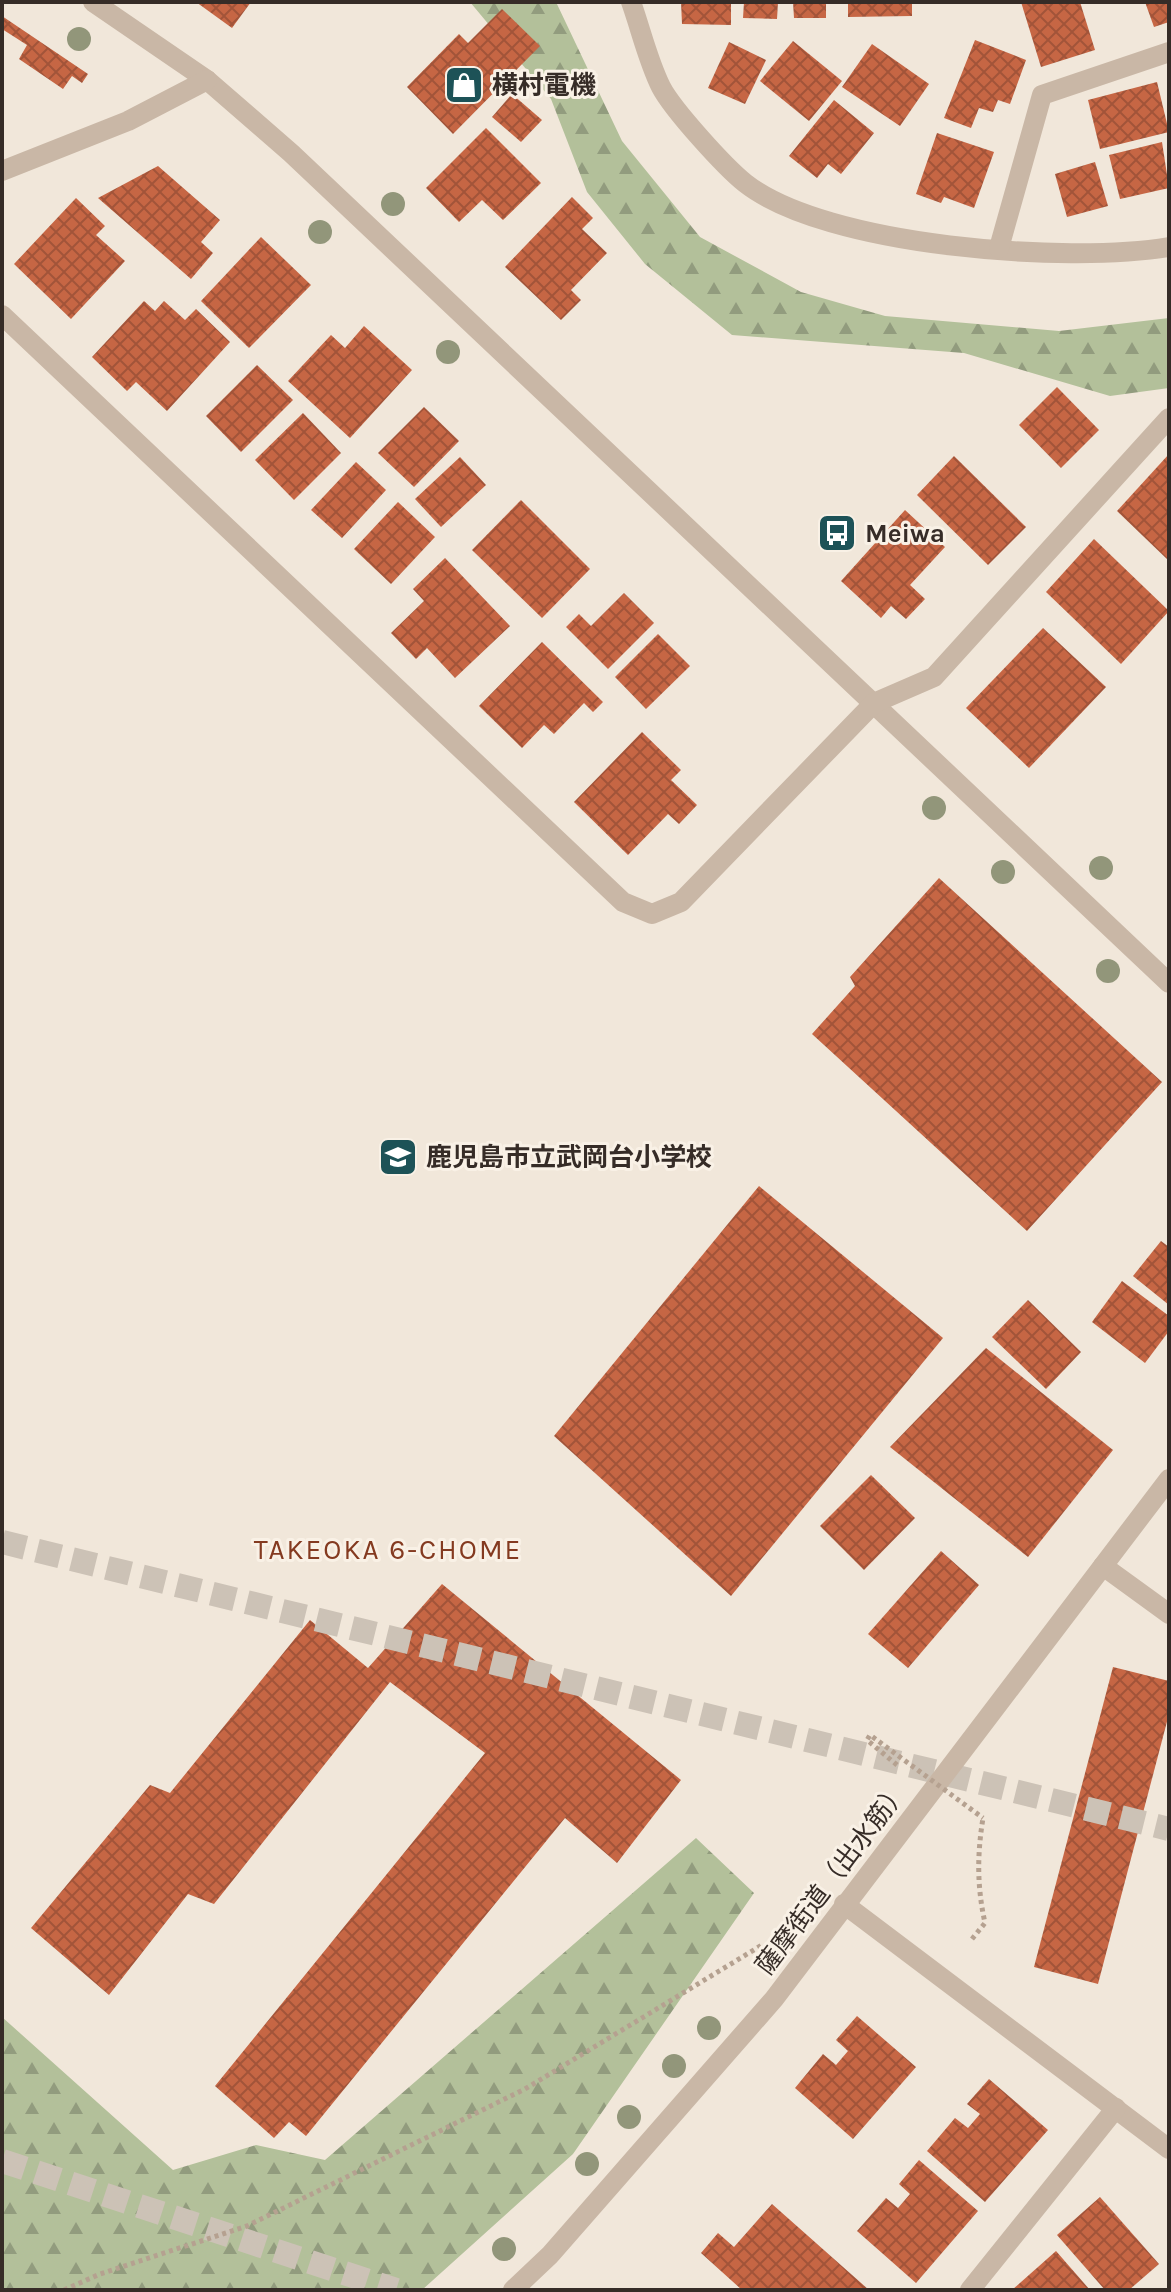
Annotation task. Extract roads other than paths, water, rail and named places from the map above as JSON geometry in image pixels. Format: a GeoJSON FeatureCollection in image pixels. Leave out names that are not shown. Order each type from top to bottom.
{"type":"FeatureCollection","features":[{"type":"Feature","properties":{"kind":"street"},"geometry":{"type":"LineString","coordinates":[[93,2],[207,80],[303,164],[1169,983]]}},
{"type":"Feature","properties":{"kind":"street"},"geometry":{"type":"LineString","coordinates":[[631,2],[662,89],[743,182],[776,204],[822,220],[885,235],[999,248],[1068,252],[1169,247]]}},
{"type":"Feature","properties":{"kind":"street"},"geometry":{"type":"LineString","coordinates":[[999,248],[1042,95],[1169,52]]}},
{"type":"Feature","properties":{"kind":"street"},"geometry":{"type":"LineString","coordinates":[[2,171],[128,121],[207,80]]}},
{"type":"Feature","properties":{"kind":"street"},"geometry":{"type":"LineString","coordinates":[[2,315],[623,902],[652,914],[681,902],[874,703],[934,677],[1169,418]]}},
{"type":"Feature","properties":{"kind":"street","name":"薩摩街道（出水筋）"},"geometry":{"type":"LineString","coordinates":[[513,2290],[550,2255],[774,1999],[1169,1479]]}},
{"type":"Feature","properties":{"kind":"street"},"geometry":{"type":"LineString","coordinates":[[1103,1566],[1169,1614]]}},
{"type":"Feature","properties":{"kind":"street"},"geometry":{"type":"LineString","coordinates":[[844,1904],[1169,2149]]}},
{"type":"Feature","properties":{"kind":"street"},"geometry":{"type":"LineString","coordinates":[[970,2290],[1116,2108]]}},
{"type":"Feature","properties":{"kind":"tunnel"},"geometry":{"type":"LineString","coordinates":[[2,1542],[1169,1829]]}},
{"type":"Feature","properties":{"kind":"tunnel"},"geometry":{"type":"LineString","coordinates":[[2,2161],[396,2290]]}},
{"type":"Feature","properties":{"kind":"place","name":"横村電機"},"geometry":{"type":"Point","coordinates":[464,85]}},
{"type":"Feature","properties":{"kind":"place","name":"Meiwa"},"geometry":{"type":"Point","coordinates":[837,533]}},
{"type":"Feature","properties":{"kind":"place","name":"鹿児島市立武岡台小学校"},"geometry":{"type":"Point","coordinates":[398,1157]}},
{"type":"Feature","properties":{"kind":"district","name":"TAKEOKA 6-CHOME"},"geometry":{"type":"Point","coordinates":[388,1549]}}]}
